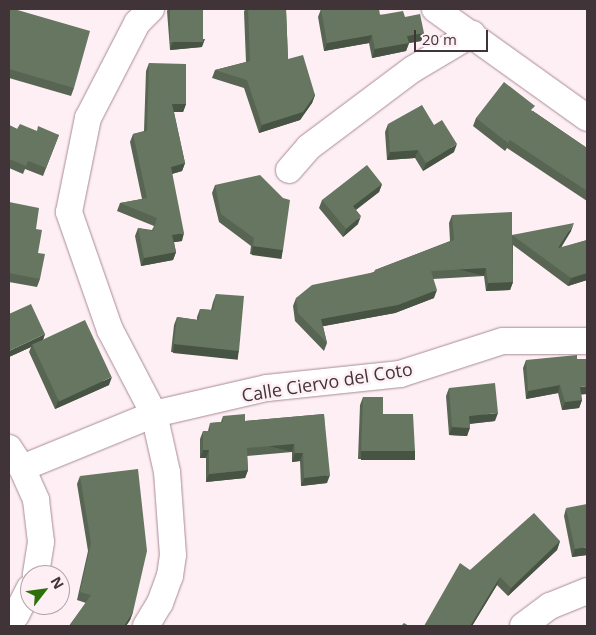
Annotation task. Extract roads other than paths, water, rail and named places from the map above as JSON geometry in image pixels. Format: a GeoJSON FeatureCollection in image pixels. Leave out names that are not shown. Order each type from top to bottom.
{"type":"FeatureCollection","features":[{"type":"Feature","properties":{"kind":"street"},"geometry":{"type":"LineString","coordinates":[[146,626],[160,603],[170,576],[174,555],[167,472],[154,414],[110,330],[69,212],[88,118],[138,23],[151,9]]}},
{"type":"Feature","properties":{"kind":"street"},"geometry":{"type":"LineString","coordinates":[[434,9],[472,34],[587,118]]}},
{"type":"Feature","properties":{"kind":"street"},"geometry":{"type":"LineString","coordinates":[[289,170],[309,147],[413,69],[472,34]]}},
{"type":"Feature","properties":{"kind":"street","name":"Calle Ciervo del Coto"},"geometry":{"type":"LineString","coordinates":[[15,458],[154,414],[267,388],[400,374],[503,341],[587,341]]}},
{"type":"Feature","properties":{"kind":"street"},"geometry":{"type":"LineString","coordinates":[[15,458],[36,500],[41,542],[38,565]]}},
{"type":"Feature","properties":{"kind":"street"},"geometry":{"type":"LineString","coordinates":[[523,626],[550,606],[587,591]]}},
{"type":"Feature","properties":{"kind":"street"},"geometry":{"type":"LineString","coordinates":[[9,623],[20,607]]}}]}
